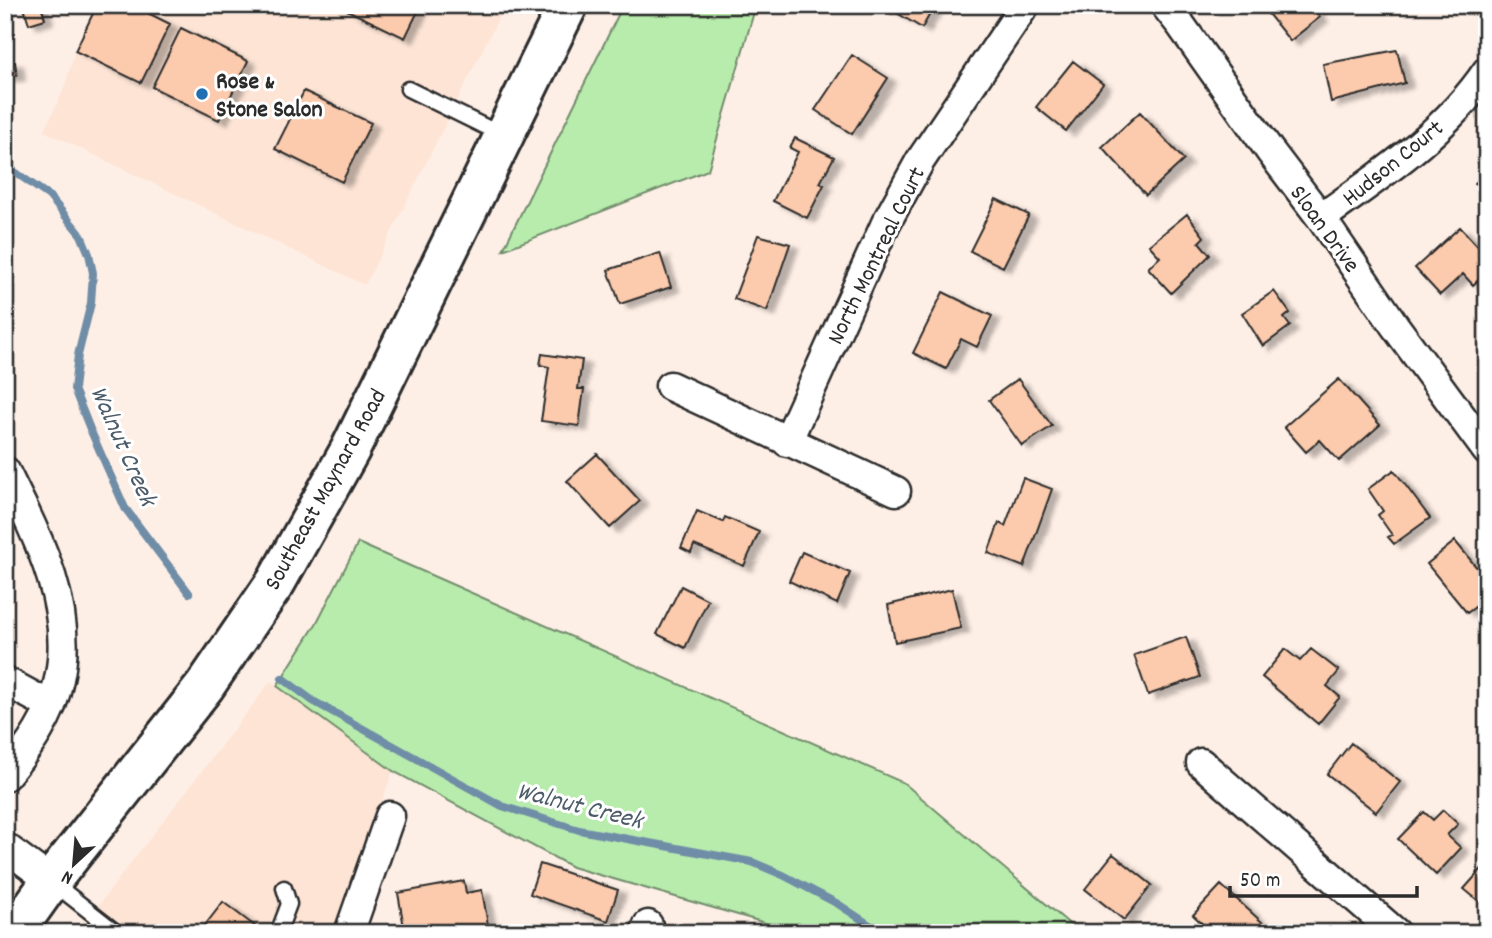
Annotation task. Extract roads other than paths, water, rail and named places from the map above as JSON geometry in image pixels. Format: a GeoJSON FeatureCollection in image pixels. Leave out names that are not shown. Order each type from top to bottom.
{"type":"FeatureCollection","features":[{"type":"Feature","properties":{"kind":"main road","name":"Southeast Maynard Road"},"geometry":{"type":"LineString","coordinates":[[14,933],[51,881],[205,686],[275,582],[350,450],[568,5]]}},
{"type":"Feature","properties":{"kind":"street","name":"North Montreal Court"},"geometry":{"type":"LineString","coordinates":[[787,442],[886,223],[920,161],[1025,5]]}},
{"type":"Feature","properties":{"kind":"street","name":"Sloan Drive"},"geometry":{"type":"LineString","coordinates":[[1165,5],[1487,451]]}},
{"type":"Feature","properties":{"kind":"street","name":"Hudson Court"},"geometry":{"type":"LineString","coordinates":[[1321,218],[1405,158],[1472,92],[1487,71]]}},
{"type":"Feature","properties":{"kind":"street"},"geometry":{"type":"LineString","coordinates":[[670,386],[896,491]]}},
{"type":"Feature","properties":{"kind":"street"},"geometry":{"type":"LineString","coordinates":[[5,471],[37,540],[55,589],[61,618],[63,651],[51,706],[36,735],[5,776]]}},
{"type":"Feature","properties":{"kind":"street"},"geometry":{"type":"LineString","coordinates":[[5,681],[51,706]]}},
{"type":"Feature","properties":{"kind":"street"},"geometry":{"type":"LineString","coordinates":[[1201,764],[1396,933]]}},
{"type":"Feature","properties":{"kind":"street"},"geometry":{"type":"LineString","coordinates":[[349,933],[390,816]]}},
{"type":"Feature","properties":{"kind":"street"},"geometry":{"type":"LineString","coordinates":[[5,847],[51,881]]}},
{"type":"Feature","properties":{"kind":"lane"},"geometry":{"type":"LineString","coordinates":[[408,89],[504,136]]}},
{"type":"Feature","properties":{"kind":"lane"},"geometry":{"type":"LineString","coordinates":[[51,881],[117,933]]}},
{"type":"Feature","properties":{"kind":"lane"},"geometry":{"type":"LineString","coordinates":[[278,933],[289,904],[284,888]]}},
{"type":"Feature","properties":{"kind":"waterway","name":"Walnut Creek"},"geometry":{"type":"LineString","coordinates":[[5,165],[49,196],[81,235],[93,273],[91,303],[78,355],[74,389],[125,508],[189,593]]}},
{"type":"Feature","properties":{"kind":"waterway","name":"Walnut Creek"},"geometry":{"type":"LineString","coordinates":[[282,678],[313,701],[502,806],[579,830],[752,862],[838,904],[882,933]]}},
{"type":"Feature","properties":{"kind":"place","name":"Rose & Stone Salon"},"geometry":{"type":"Point","coordinates":[202,94]}}]}
